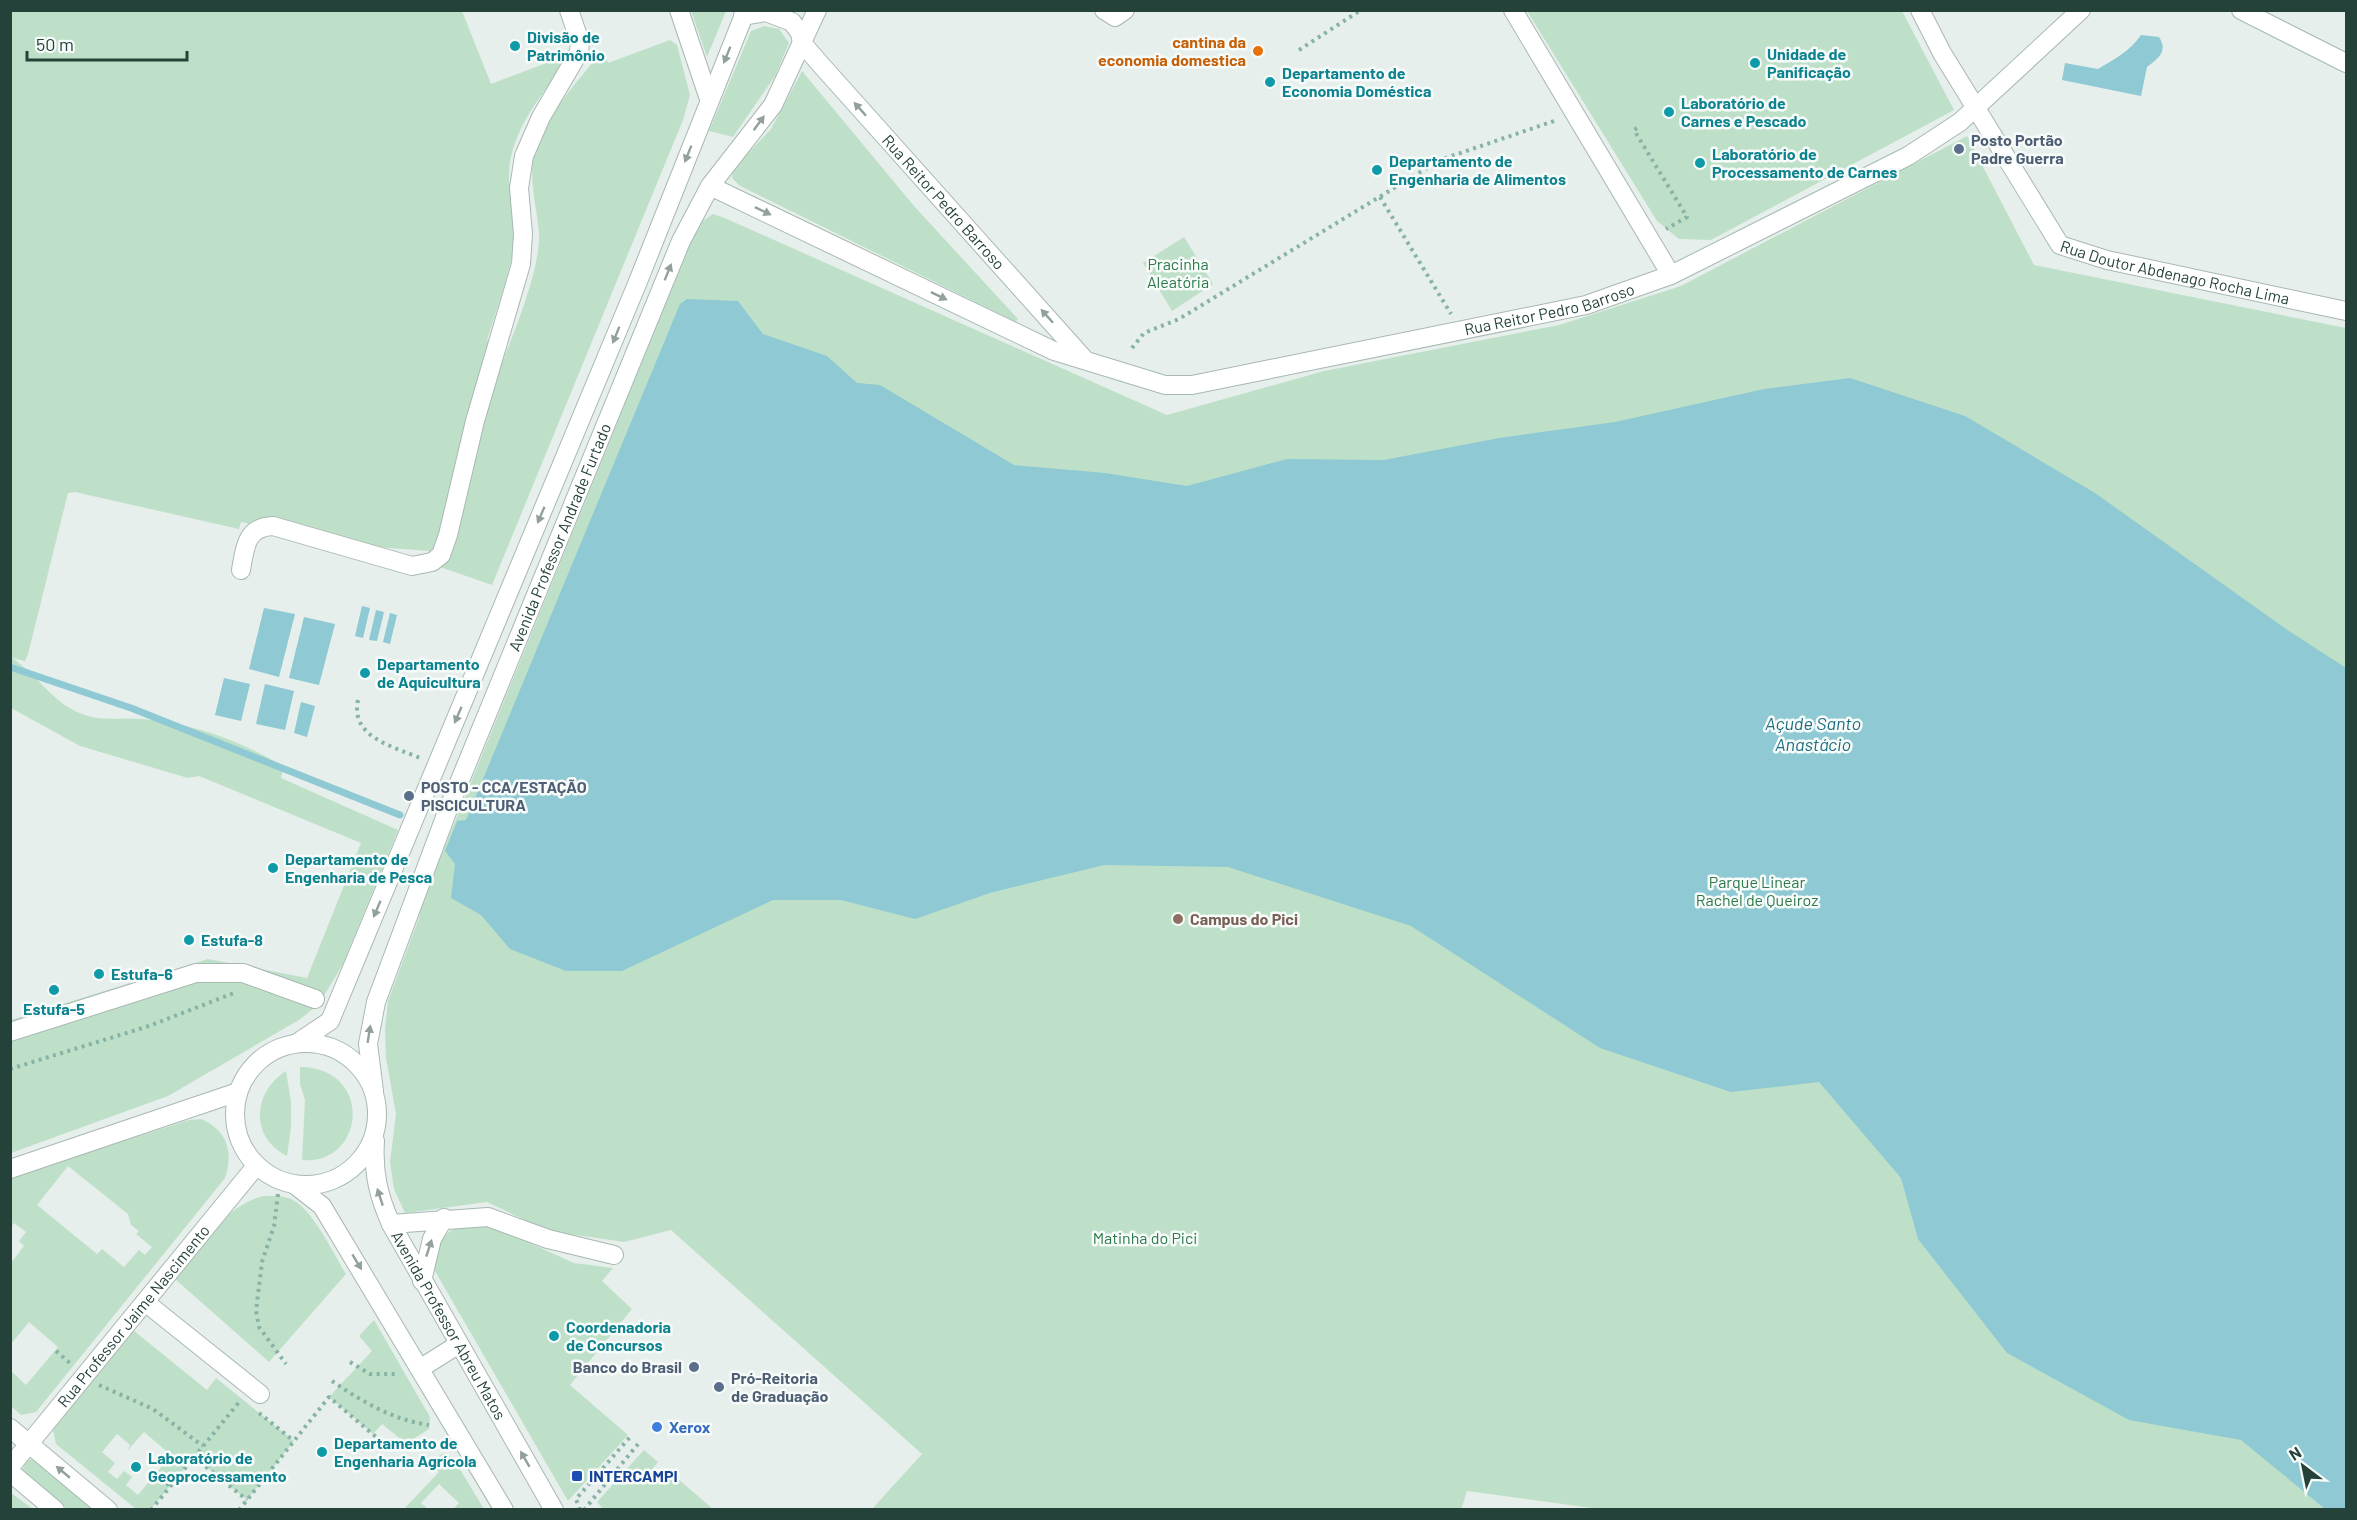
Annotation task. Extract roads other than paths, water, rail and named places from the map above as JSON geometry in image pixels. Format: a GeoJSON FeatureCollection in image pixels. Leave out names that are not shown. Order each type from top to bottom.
{"type":"FeatureCollection","features":[{"type":"Feature","properties":{"kind":"street"},"geometry":{"type":"LineString","coordinates":[[241,570],[249,537],[255,530],[264,526],[273,526],[412,566],[425,565],[441,555],[448,535],[475,421],[521,264],[523,234],[519,188],[524,156],[541,117],[579,52],[580,42],[568,10]]}},
{"type":"Feature","properties":{"kind":"street"},"geometry":{"type":"LineString","coordinates":[[679,10],[709,99]]}},
{"type":"Feature","properties":{"kind":"street","name":"Avenida Professor Andrade Furtado"},"geometry":{"type":"LineString","coordinates":[[374,1091],[368,1044],[376,1002],[447,812],[681,241],[710,186],[773,105],[817,10]]}},
{"type":"Feature","properties":{"kind":"street"},"geometry":{"type":"LineString","coordinates":[[1512,10],[1671,275]]}},
{"type":"Feature","properties":{"kind":"street","name":"Rua Doutor Abdenago Rocha Lima"},"geometry":{"type":"LineString","coordinates":[[1920,10],[1975,108],[2060,245],[2107,260],[2346,311]]}},
{"type":"Feature","properties":{"kind":"street","name":"Rua Reitor Pedro Barroso"},"geometry":{"type":"LineString","coordinates":[[710,186],[1054,351],[1165,384],[1192,385],[1586,305],[1671,275],[1908,156],[1960,122],[2081,10]]}},
{"type":"Feature","properties":{"kind":"street"},"geometry":{"type":"LineString","coordinates":[[2241,10],[2346,63]]}},
{"type":"Feature","properties":{"kind":"street","name":"Rua Reitor Pedro Barroso"},"geometry":{"type":"LineString","coordinates":[[744,13],[766,12],[792,22],[800,33],[802,43],[1085,360]]}},
{"type":"Feature","properties":{"kind":"street","name":"Avenida Professor Andrade Furtado"},"geometry":{"type":"LineString","coordinates":[[297,1043],[330,1021],[637,284],[744,13]]}},
{"type":"Feature","properties":{"kind":"street"},"geometry":{"type":"LineString","coordinates":[[10,1032],[196,973],[243,973],[315,999]]}},
{"type":"Feature","properties":{"kind":"street"},"geometry":{"type":"LineString","coordinates":[[297,1043],[320,1044],[350,1057],[365,1072],[374,1091],[378,1113],[375,1134],[366,1153],[353,1168],[336,1179],[317,1185],[295,1185],[275,1179],[256,1166],[244,1149],[236,1129],[235,1110],[238,1092],[255,1064],[274,1050],[297,1043]]}},
{"type":"Feature","properties":{"kind":"street"},"geometry":{"type":"LineString","coordinates":[[10,1168],[238,1092]]}},
{"type":"Feature","properties":{"kind":"street","name":"Avenida Professor Abreu Matos"},"geometry":{"type":"LineString","coordinates":[[375,1134],[374,1166],[378,1195],[391,1224],[554,1509]]}},
{"type":"Feature","properties":{"kind":"street","name":"Rua Professor Jaime Nascimento"},"geometry":{"type":"LineString","coordinates":[[10,1467],[256,1166]]}},
{"type":"Feature","properties":{"kind":"street"},"geometry":{"type":"LineString","coordinates":[[295,1185],[322,1206],[413,1370],[504,1509]]}},
{"type":"Feature","properties":{"kind":"street"},"geometry":{"type":"LineString","coordinates":[[391,1224],[444,1218],[488,1217],[548,1239],[614,1255]]}},
{"type":"Feature","properties":{"kind":"street"},"geometry":{"type":"LineString","coordinates":[[422,1281],[432,1239],[444,1218]]}},
{"type":"Feature","properties":{"kind":"street"},"geometry":{"type":"LineString","coordinates":[[145,1302],[260,1394]]}},
{"type":"Feature","properties":{"kind":"street"},"geometry":{"type":"LineString","coordinates":[[413,1370],[459,1344]]}},
{"type":"Feature","properties":{"kind":"street"},"geometry":{"type":"LineString","coordinates":[[10,1428],[108,1509]]}},
{"type":"Feature","properties":{"kind":"street"},"geometry":{"type":"LineString","coordinates":[[10,1472],[55,1509]]}},
{"type":"Feature","properties":{"kind":"water"},"geometry":{"type":"Polygon","coordinates":[[[2141,35],[2159,37],[2163,46],[2161,54],[2147,67],[2141,96],[2062,80],[2065,63],[2098,69],[2127,50],[2141,35]]]}},
{"type":"Feature","properties":{"kind":"water","name":"Açude Santo Anastácio"},"geometry":{"type":"Polygon","coordinates":[[[687,299],[738,301],[763,334],[827,356],[857,383],[880,385],[1014,465],[1105,473],[1187,486],[1287,459],[1384,460],[1499,438],[1615,422],[1764,389],[1850,378],[1965,416],[2095,493],[2286,629],[2346,668],[2346,1509],[2325,1509],[2241,1440],[2129,1420],[2007,1353],[1918,1239],[1901,1178],[1819,1082],[1731,1092],[1600,1048],[1411,926],[1228,867],[1104,865],[990,893],[915,919],[841,900],[773,900],[622,971],[566,971],[510,949],[481,915],[451,898],[455,864],[445,851],[457,821],[466,820],[680,304],[687,299]]]}},
{"type":"Feature","properties":{"kind":"water"},"geometry":{"type":"Polygon","coordinates":[[[362,606],[370,608],[363,638],[355,636],[362,606]]]}},
{"type":"Feature","properties":{"kind":"water"},"geometry":{"type":"Polygon","coordinates":[[[264,608],[295,614],[279,677],[249,669],[264,608]]]}},
{"type":"Feature","properties":{"kind":"water"},"geometry":{"type":"Polygon","coordinates":[[[376,610],[384,612],[377,641],[369,640],[376,610]]]}},
{"type":"Feature","properties":{"kind":"water"},"geometry":{"type":"Polygon","coordinates":[[[390,613],[397,615],[390,644],[383,642],[390,613]]]}},
{"type":"Feature","properties":{"kind":"water"},"geometry":{"type":"Polygon","coordinates":[[[304,617],[335,624],[319,685],[289,678],[304,617]]]}},
{"type":"Feature","properties":{"kind":"water"},"geometry":{"type":"Polygon","coordinates":[[[224,678],[250,684],[241,721],[215,715],[224,678]]]}},
{"type":"Feature","properties":{"kind":"water"},"geometry":{"type":"Polygon","coordinates":[[[265,684],[294,691],[285,730],[256,724],[265,684]]]}},
{"type":"Feature","properties":{"kind":"water"},"geometry":{"type":"Polygon","coordinates":[[[301,702],[315,706],[307,737],[294,733],[301,702]]]}},
{"type":"Feature","properties":{"kind":"waterway"},"geometry":{"type":"LineString","coordinates":[[10,667],[131,708],[400,815]]}},
{"type":"Feature","properties":{"kind":"place","name":"Divisão de Patrimônio"},"geometry":{"type":"Point","coordinates":[515,46]}},
{"type":"Feature","properties":{"kind":"place","name":"cantina da economia domestica"},"geometry":{"type":"Point","coordinates":[1258,51]}},
{"type":"Feature","properties":{"kind":"place","name":"Unidade de Panificação"},"geometry":{"type":"Point","coordinates":[1755,63]}},
{"type":"Feature","properties":{"kind":"place","name":"Departamento de Economia Doméstica"},"geometry":{"type":"Point","coordinates":[1270,82]}},
{"type":"Feature","properties":{"kind":"place","name":"Laboratório de Carnes e Pescado"},"geometry":{"type":"Point","coordinates":[1669,112]}},
{"type":"Feature","properties":{"kind":"place","name":"Posto Portão Padre Guerra"},"geometry":{"type":"Point","coordinates":[1959,149]}},
{"type":"Feature","properties":{"kind":"place","name":"Laboratório de Processamento de Carnes"},"geometry":{"type":"Point","coordinates":[1700,163]}},
{"type":"Feature","properties":{"kind":"place","name":"Departamento de Engenharia de Alimentos"},"geometry":{"type":"Point","coordinates":[1377,170]}},
{"type":"Feature","properties":{"kind":"place","name":"Departamento de Aquicultura"},"geometry":{"type":"Point","coordinates":[365,673]}},
{"type":"Feature","properties":{"kind":"place","name":"POSTO - CCA/ESTAÇÃO PISCICULTURA"},"geometry":{"type":"Point","coordinates":[409,796]}},
{"type":"Feature","properties":{"kind":"place","name":"Departamento de Engenharia de Pesca"},"geometry":{"type":"Point","coordinates":[273,868]}},
{"type":"Feature","properties":{"kind":"place","name":"Campus do Pici"},"geometry":{"type":"Point","coordinates":[1178,919]}},
{"type":"Feature","properties":{"kind":"place","name":"Estufa-8"},"geometry":{"type":"Point","coordinates":[189,940]}},
{"type":"Feature","properties":{"kind":"place","name":"Estufa-6"},"geometry":{"type":"Point","coordinates":[99,974]}},
{"type":"Feature","properties":{"kind":"place","name":"Estufa-5"},"geometry":{"type":"Point","coordinates":[54,990]}},
{"type":"Feature","properties":{"kind":"place","name":"Coordenadoria de Concursos"},"geometry":{"type":"Point","coordinates":[554,1336]}},
{"type":"Feature","properties":{"kind":"place","name":"Banco do Brasil"},"geometry":{"type":"Point","coordinates":[694,1367]}},
{"type":"Feature","properties":{"kind":"place","name":"Pró-Reitoria de Graduação"},"geometry":{"type":"Point","coordinates":[719,1387]}},
{"type":"Feature","properties":{"kind":"place","name":"Xerox"},"geometry":{"type":"Point","coordinates":[657,1427]}},
{"type":"Feature","properties":{"kind":"place","name":"Departamento de Engenharia Agrícola"},"geometry":{"type":"Point","coordinates":[322,1452]}},
{"type":"Feature","properties":{"kind":"place","name":"Laboratório de Geoprocessamento"},"geometry":{"type":"Point","coordinates":[136,1467]}},
{"type":"Feature","properties":{"kind":"place","name":"INTERCAMPI"},"geometry":{"type":"Point","coordinates":[577,1476]}},
{"type":"Feature","properties":{"kind":"park label","name":"Pracinha Aleatória"},"geometry":{"type":"Point","coordinates":[1178,273]}},
{"type":"Feature","properties":{"kind":"park label","name":"Parque Linear Rachel de Queiroz"},"geometry":{"type":"Point","coordinates":[1757,891]}},
{"type":"Feature","properties":{"kind":"park label","name":"Matinha do Pici"},"geometry":{"type":"Point","coordinates":[1145,1238]}}]}
